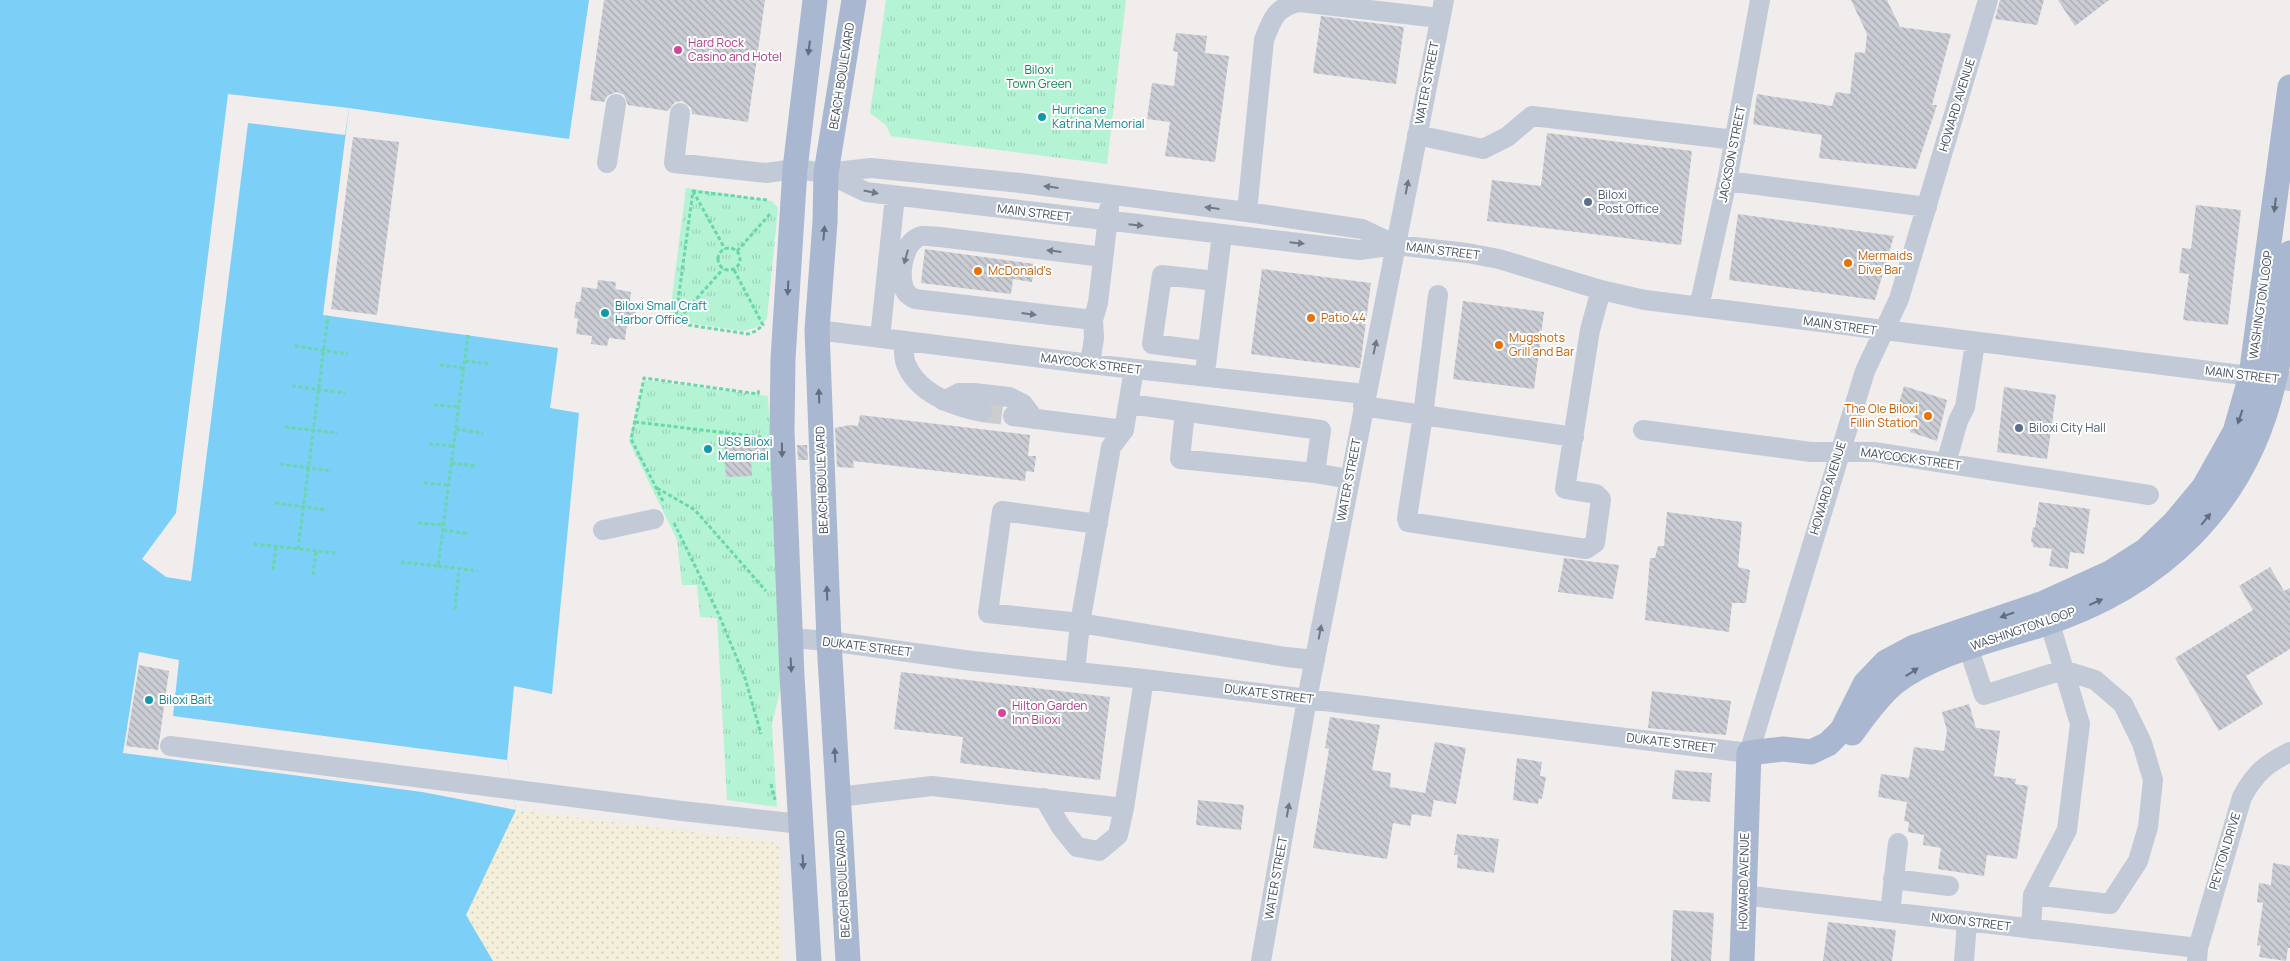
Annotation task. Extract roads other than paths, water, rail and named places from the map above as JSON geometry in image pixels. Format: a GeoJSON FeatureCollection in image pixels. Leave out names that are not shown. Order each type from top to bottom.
{"type":"FeatureCollection","features":[{"type":"Feature","properties":{"kind":"main road"},"geometry":{"type":"LineString","coordinates":[[809,961],[790,638],[782,431],[783,359],[795,169],[815,0]]}},
{"type":"Feature","properties":{"kind":"main road","name":"BEACH BOULEVARD"},"geometry":{"type":"LineString","coordinates":[[848,961],[829,641],[818,330],[826,222],[826,173],[854,0]]}},
{"type":"Feature","properties":{"kind":"main road","name":"WASHINGTON LOOP"},"geometry":{"type":"LineString","coordinates":[[2047,612],[2146,550],[2175,522],[2204,487],[2235,432],[2272,379],[2290,87]]}},
{"type":"Feature","properties":{"kind":"main road","name":"WASHINGTON LOOP"},"geometry":{"type":"LineString","coordinates":[[2047,612],[2112,595],[2138,580],[2173,554],[2225,495],[2252,451],[2265,415],[2290,253]]}},
{"type":"Feature","properties":{"kind":"main road"},"geometry":{"type":"LineString","coordinates":[[1748,753],[1783,749],[1811,752],[1828,744],[1842,730],[1865,684],[1886,662],[1914,647],[1966,639],[2047,612]]}},
{"type":"Feature","properties":{"kind":"main road","name":"HOWARD AVENUE"},"geometry":{"type":"LineString","coordinates":[[1742,961],[1748,753]]}},
{"type":"Feature","properties":{"kind":"street","name":"JACKSON STREET"},"geometry":{"type":"LineString","coordinates":[[1699,306],[1727,181],[1760,0]]}},
{"type":"Feature","properties":{"kind":"street","name":"HOWARD AVENUE"},"geometry":{"type":"LineString","coordinates":[[1748,753],[1865,371],[1899,300],[1988,0]]}},
{"type":"Feature","properties":{"kind":"street"},"geometry":{"type":"LineString","coordinates":[[1247,212],[1264,40],[1273,17],[1287,5],[1299,2],[1442,9]]}},
{"type":"Feature","properties":{"kind":"street","name":"WATER STREET"},"geometry":{"type":"LineString","coordinates":[[1261,961],[1307,699],[1442,9]]}},
{"type":"Feature","properties":{"kind":"street"},"geometry":{"type":"LineString","coordinates":[[607,163],[616,104]]}},
{"type":"Feature","properties":{"kind":"street","name":"MAIN STREET"},"geometry":{"type":"LineString","coordinates":[[680,113],[674,163],[766,173],[795,169],[826,173],[871,168],[1111,195],[1362,229],[1396,245]]}},
{"type":"Feature","properties":{"kind":"street"},"geometry":{"type":"LineString","coordinates":[[1417,135],[1483,148],[1507,137],[1532,116],[1735,140]]}},
{"type":"Feature","properties":{"kind":"street","name":"MAIN STREET"},"geometry":{"type":"LineString","coordinates":[[826,173],[866,192],[1359,250],[1396,245],[1467,253],[1499,259],[1601,290],[1645,300],[1883,332],[2272,379]]}},
{"type":"Feature","properties":{"kind":"street"},"geometry":{"type":"LineString","coordinates":[[1727,181],[1927,207]]}},
{"type":"Feature","properties":{"kind":"street"},"geometry":{"type":"LineString","coordinates":[[1090,364],[1094,338],[1093,320],[1098,303],[1111,195]]}},
{"type":"Feature","properties":{"kind":"street"},"geometry":{"type":"LineString","coordinates":[[880,338],[895,196]]}},
{"type":"Feature","properties":{"kind":"street"},"geometry":{"type":"LineString","coordinates":[[1204,377],[1222,234]]}},
{"type":"Feature","properties":{"kind":"street"},"geometry":{"type":"LineString","coordinates":[[906,292],[902,278],[905,256],[911,242],[918,236],[1103,257]]}},
{"type":"Feature","properties":{"kind":"street"},"geometry":{"type":"LineString","coordinates":[[1208,351],[1152,344],[1162,275],[1216,281]]}},
{"type":"Feature","properties":{"kind":"street"},"geometry":{"type":"LineString","coordinates":[[886,290],[906,292],[915,299],[1093,320]]}},
{"type":"Feature","properties":{"kind":"street"},"geometry":{"type":"LineString","coordinates":[[1438,295],[1407,518],[1408,522],[1586,549],[1594,543],[1601,499],[1596,494],[1565,489],[1590,330],[1601,290]]}},
{"type":"Feature","properties":{"kind":"street","name":"MAYCOCK STREET"},"geometry":{"type":"LineString","coordinates":[[818,330],[1204,377],[1364,400],[1422,415],[1574,437]]}},
{"type":"Feature","properties":{"kind":"street"},"geometry":{"type":"LineString","coordinates":[[904,341],[905,362],[910,373],[933,394],[953,406],[982,412]]}},
{"type":"Feature","properties":{"kind":"street"},"geometry":{"type":"LineString","coordinates":[[1946,463],[1958,421],[1965,407],[1974,343]]}},
{"type":"Feature","properties":{"kind":"street"},"geometry":{"type":"LineString","coordinates":[[1076,672],[1080,623],[1111,447],[1124,430],[1134,369]]}},
{"type":"Feature","properties":{"kind":"street"},"geometry":{"type":"LineString","coordinates":[[944,401],[960,393],[974,392],[1009,398],[1023,404],[1034,419]]}},
{"type":"Feature","properties":{"kind":"street"},"geometry":{"type":"LineString","coordinates":[[1129,404],[1321,430],[1314,473]]}},
{"type":"Feature","properties":{"kind":"street"},"geometry":{"type":"LineString","coordinates":[[1185,412],[1180,458],[1314,473],[1349,479]]}},
{"type":"Feature","properties":{"kind":"street"},"geometry":{"type":"LineString","coordinates":[[1013,416],[1124,430]]}},
{"type":"Feature","properties":{"kind":"street","name":"MAYCOCK STREET"},"geometry":{"type":"LineString","coordinates":[[1643,430],[1811,452],[1874,452],[2149,495]]}},
{"type":"Feature","properties":{"kind":"street"},"geometry":{"type":"LineString","coordinates":[[1098,524],[1002,511],[988,613],[1080,623],[1286,658],[1315,660]]}},
{"type":"Feature","properties":{"kind":"street"},"geometry":{"type":"LineString","coordinates":[[603,530],[659,512]]}},
{"type":"Feature","properties":{"kind":"street"},"geometry":{"type":"LineString","coordinates":[[2031,929],[2033,895],[2067,830],[2080,724],[2047,612]]}},
{"type":"Feature","properties":{"kind":"street","name":"DUKATE STREET"},"geometry":{"type":"LineString","coordinates":[[790,638],[829,641],[972,661],[1144,679],[1748,753]]}},
{"type":"Feature","properties":{"kind":"street"},"geometry":{"type":"LineString","coordinates":[[1966,639],[1984,695],[2063,670],[2096,680],[2123,704],[2142,743],[2153,780],[2148,828],[2138,861],[2110,904],[2033,895]]}},
{"type":"Feature","properties":{"kind":"street"},"geometry":{"type":"LineString","coordinates":[[1044,798],[1061,827],[1077,847],[1099,851],[1118,834],[1124,808],[1144,679]]}},
{"type":"Feature","properties":{"kind":"street"},"geometry":{"type":"LineString","coordinates":[[170,746],[682,812],[801,824]]}},
{"type":"Feature","properties":{"kind":"street","name":"PEYTON DRIVE"},"geometry":{"type":"LineString","coordinates":[[2197,954],[2242,797],[2251,781],[2265,765],[2285,754]]}},
{"type":"Feature","properties":{"kind":"street"},"geometry":{"type":"LineString","coordinates":[[838,797],[932,786],[1124,808]]}},
{"type":"Feature","properties":{"kind":"street"},"geometry":{"type":"LineString","coordinates":[[1890,912],[1898,843]]}},
{"type":"Feature","properties":{"kind":"street"},"geometry":{"type":"LineString","coordinates":[[1894,879],[1948,886]]}},
{"type":"Feature","properties":{"kind":"street","name":"NIXON STREET"},"geometry":{"type":"LineString","coordinates":[[1743,895],[2031,929],[2197,954]]}},
{"type":"Feature","properties":{"kind":"street"},"geometry":{"type":"LineString","coordinates":[[1964,961],[1967,922]]}},
{"type":"Feature","properties":{"kind":"water"},"geometry":{"type":"Polygon","coordinates":[[[0,0],[589,0],[569,139],[349,108],[323,315],[558,348],[550,408],[579,413],[552,694],[514,686],[507,760],[516,810],[466,915],[493,961],[0,961],[0,0]]]}},
{"type":"Feature","properties":{"kind":"tunnel"},"geometry":{"type":"LineString","coordinates":[[982,412],[1013,416]]}},
{"type":"Feature","properties":{"kind":"place","name":"Hard Rock Casino and Hotel"},"geometry":{"type":"Point","coordinates":[678,50]}},
{"type":"Feature","properties":{"kind":"place","name":"Hurricane Katrina Memorial"},"geometry":{"type":"Point","coordinates":[1042,117]}},
{"type":"Feature","properties":{"kind":"place","name":"Biloxi Post Office"},"geometry":{"type":"Point","coordinates":[1588,202]}},
{"type":"Feature","properties":{"kind":"place","name":"Mermaids Dive Bar"},"geometry":{"type":"Point","coordinates":[1848,263]}},
{"type":"Feature","properties":{"kind":"place","name":"McDonald's"},"geometry":{"type":"Point","coordinates":[978,271]}},
{"type":"Feature","properties":{"kind":"place","name":"Biloxi Small Craft Harbor Office"},"geometry":{"type":"Point","coordinates":[605,313]}},
{"type":"Feature","properties":{"kind":"place","name":"Patio 44"},"geometry":{"type":"Point","coordinates":[1311,318]}},
{"type":"Feature","properties":{"kind":"place","name":"Mugshots Grill and Bar"},"geometry":{"type":"Point","coordinates":[1499,345]}},
{"type":"Feature","properties":{"kind":"place","name":"The Ole Biloxi Fillin Station"},"geometry":{"type":"Point","coordinates":[1928,416]}},
{"type":"Feature","properties":{"kind":"place","name":"Biloxi City Hall"},"geometry":{"type":"Point","coordinates":[2019,428]}},
{"type":"Feature","properties":{"kind":"place","name":"USS Biloxi Memorial"},"geometry":{"type":"Point","coordinates":[708,449]}},
{"type":"Feature","properties":{"kind":"place","name":"Biloxi Bait"},"geometry":{"type":"Point","coordinates":[149,700]}},
{"type":"Feature","properties":{"kind":"place","name":"Hilton Garden Inn Biloxi"},"geometry":{"type":"Point","coordinates":[1002,713]}},
{"type":"Feature","properties":{"kind":"park label","name":"Biloxi Town Green"},"geometry":{"type":"Point","coordinates":[1039,77]}}]}
